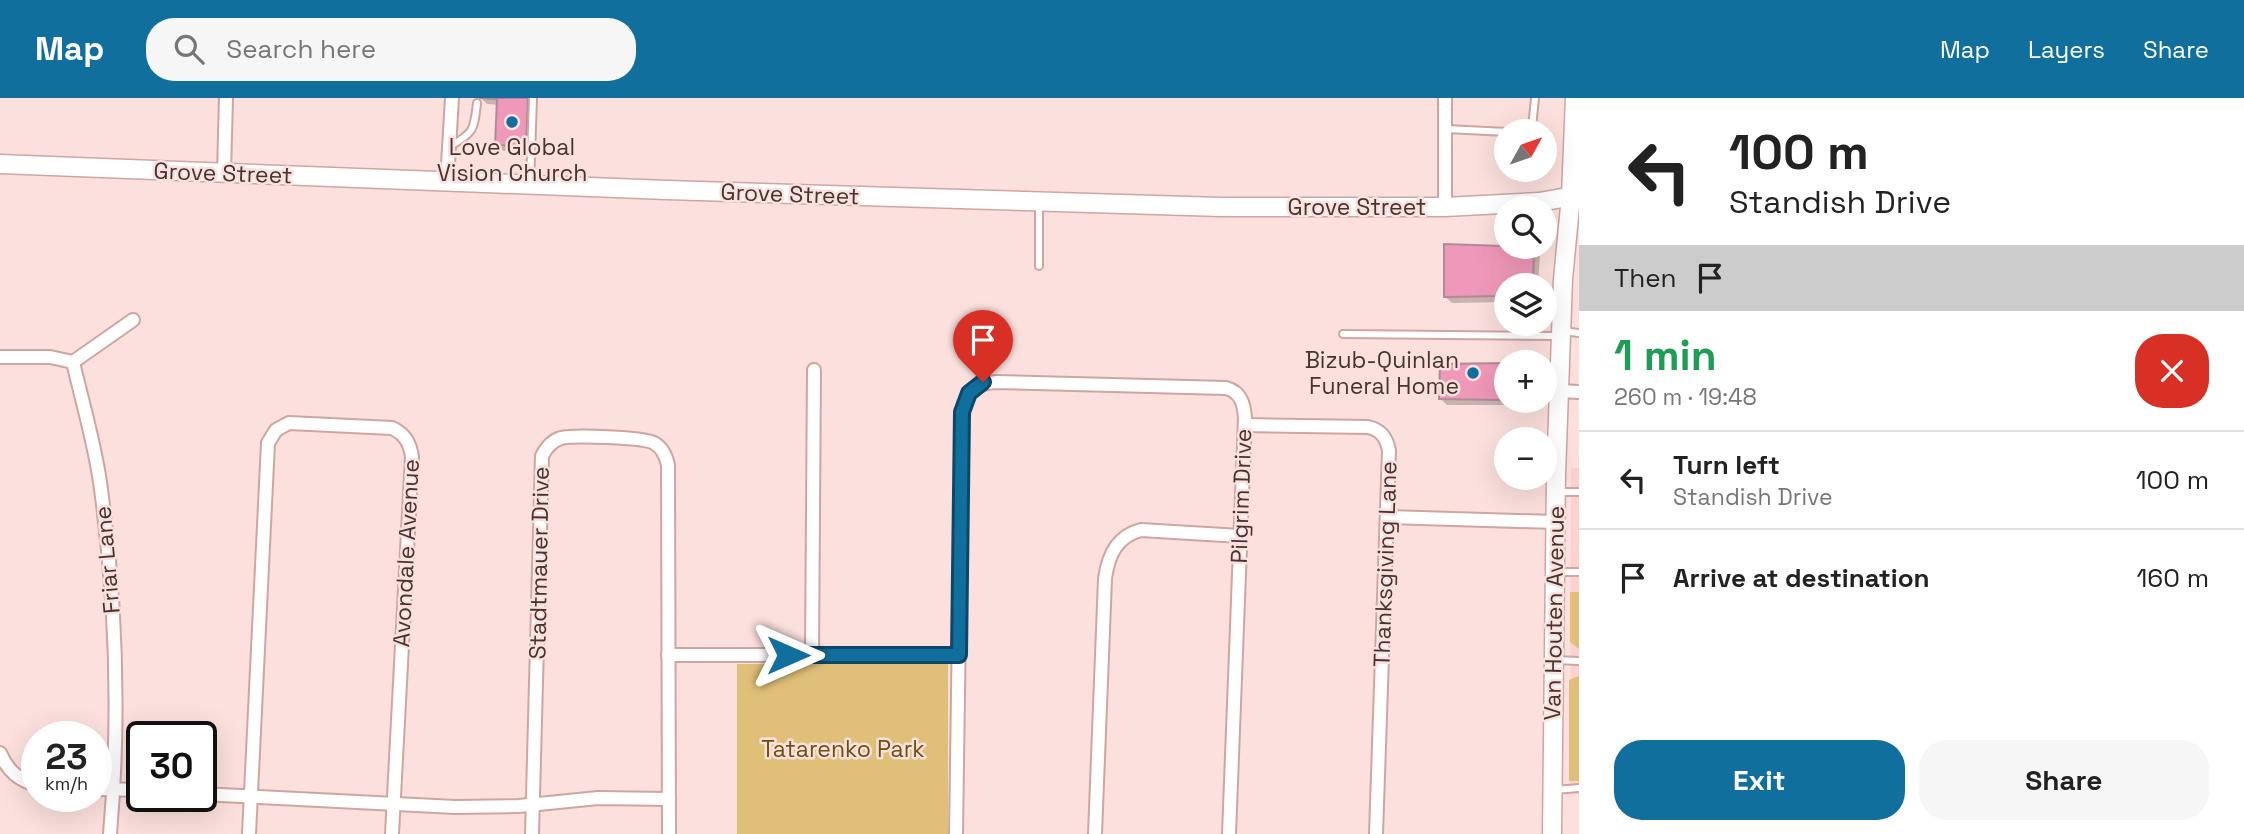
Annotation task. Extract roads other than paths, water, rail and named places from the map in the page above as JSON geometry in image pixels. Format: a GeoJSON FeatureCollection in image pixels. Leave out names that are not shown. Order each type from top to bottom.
{"type":"FeatureCollection","features":[{"type":"Feature","properties":{"kind":"street"},"geometry":{"type":"LineString","coordinates":[[224,173],[226,98]]}},
{"type":"Feature","properties":{"kind":"street"},"geometry":{"type":"LineString","coordinates":[[447,181],[452,98]]}},
{"type":"Feature","properties":{"kind":"street"},"geometry":{"type":"LineString","coordinates":[[1445,98],[1445,207]]}},
{"type":"Feature","properties":{"kind":"street","name":"Van Houten Avenue"},"geometry":{"type":"LineString","coordinates":[[1552,834],[1559,391],[1567,333],[1563,279],[1575,195],[1576,98]]}},
{"type":"Feature","properties":{"kind":"street","name":"Grove Street"},"geometry":{"type":"LineString","coordinates":[[0,164],[530,185],[1248,207],[1445,207],[1539,202],[1575,195]]}},
{"type":"Feature","properties":{"kind":"street"},"geometry":{"type":"LineString","coordinates":[[0,357],[50,358],[73,362],[133,320]]}},
{"type":"Feature","properties":{"kind":"street","name":"Friar Lane"},"geometry":{"type":"LineString","coordinates":[[73,362],[99,479],[108,556],[115,679],[110,834]]}},
{"type":"Feature","properties":{"kind":"street"},"geometry":{"type":"LineString","coordinates":[[811,655],[814,370]]}},
{"type":"Feature","properties":{"kind":"street","name":"Pilgrim Drive"},"geometry":{"type":"LineString","coordinates":[[959,655],[962,412],[966,397],[974,388],[983,382],[1006,382],[1232,390],[1242,399],[1245,425],[1229,834]]}},
{"type":"Feature","properties":{"kind":"street"},"geometry":{"type":"LineString","coordinates":[[1559,391],[1579,392]]}},
{"type":"Feature","properties":{"kind":"street","name":"Avondale Avenue"},"geometry":{"type":"LineString","coordinates":[[250,796],[267,456],[271,435],[289,423],[392,428],[403,434],[411,447],[412,457],[392,834]]}},
{"type":"Feature","properties":{"kind":"street","name":"Thanksgiving Lane"},"geometry":{"type":"LineString","coordinates":[[1245,425],[1368,428],[1380,432],[1386,440],[1389,450],[1388,517],[1376,834]]}},
{"type":"Feature","properties":{"kind":"street","name":"Stadtmauer Drive"},"geometry":{"type":"LineString","coordinates":[[532,834],[542,456],[551,443],[568,437],[644,440],[658,445],[662,450],[668,465],[668,655]]}},
{"type":"Feature","properties":{"kind":"street"},"geometry":{"type":"LineString","coordinates":[[1388,517],[1555,522]]}},
{"type":"Feature","properties":{"kind":"street"},"geometry":{"type":"LineString","coordinates":[[1095,834],[1105,579],[1113,551],[1130,533],[1142,530],[1240,536]]}},
{"type":"Feature","properties":{"kind":"street"},"geometry":{"type":"LineString","coordinates":[[669,834],[668,655],[959,655],[956,834]]}},
{"type":"Feature","properties":{"kind":"street"},"geometry":{"type":"LineString","coordinates":[[0,753],[8,769],[21,778]]}},
{"type":"Feature","properties":{"kind":"street"},"geometry":{"type":"LineString","coordinates":[[113,789],[126,789]]}},
{"type":"Feature","properties":{"kind":"street"},"geometry":{"type":"LineString","coordinates":[[217,795],[454,807],[533,805],[598,798],[669,799]]}},
{"type":"Feature","properties":{"kind":"street"},"geometry":{"type":"LineString","coordinates":[[249,834],[250,796]]}},
{"type":"Feature","properties":{"kind":"lane"},"geometry":{"type":"LineString","coordinates":[[530,185],[533,98]]}},
{"type":"Feature","properties":{"kind":"lane"},"geometry":{"type":"LineString","coordinates":[[1533,119],[1535,98]]}},
{"type":"Feature","properties":{"kind":"lane"},"geometry":{"type":"LineString","coordinates":[[450,146],[471,133],[477,103]]}},
{"type":"Feature","properties":{"kind":"lane"},"geometry":{"type":"LineString","coordinates":[[1446,130],[1494,132]]}},
{"type":"Feature","properties":{"kind":"lane"},"geometry":{"type":"LineString","coordinates":[[1039,202],[1039,266]]}},
{"type":"Feature","properties":{"kind":"lane"},"geometry":{"type":"LineString","coordinates":[[1343,334],[1567,333]]}},
{"type":"Feature","properties":{"kind":"lane"},"geometry":{"type":"LineString","coordinates":[[1556,492],[1579,492]]}},
{"type":"Feature","properties":{"kind":"lane"},"geometry":{"type":"LineString","coordinates":[[1555,572],[1579,572]]}},
{"type":"Feature","properties":{"kind":"lane"},"geometry":{"type":"LineString","coordinates":[[1553,660],[1579,661]]}},
{"type":"Feature","properties":{"kind":"lane"},"geometry":{"type":"LineString","coordinates":[[1552,790],[1579,788]]}},
{"type":"Feature","properties":{"kind":"place","name":"Love Global Vision Church"},"geometry":{"type":"Point","coordinates":[512,122]}},
{"type":"Feature","properties":{"kind":"place","name":"Bizub-Quinlan Funeral Home"},"geometry":{"type":"Point","coordinates":[1473,373]}},
{"type":"Feature","properties":{"kind":"park label","name":"Tatarenko Park"},"geometry":{"type":"Point","coordinates":[843,749]}}]}
